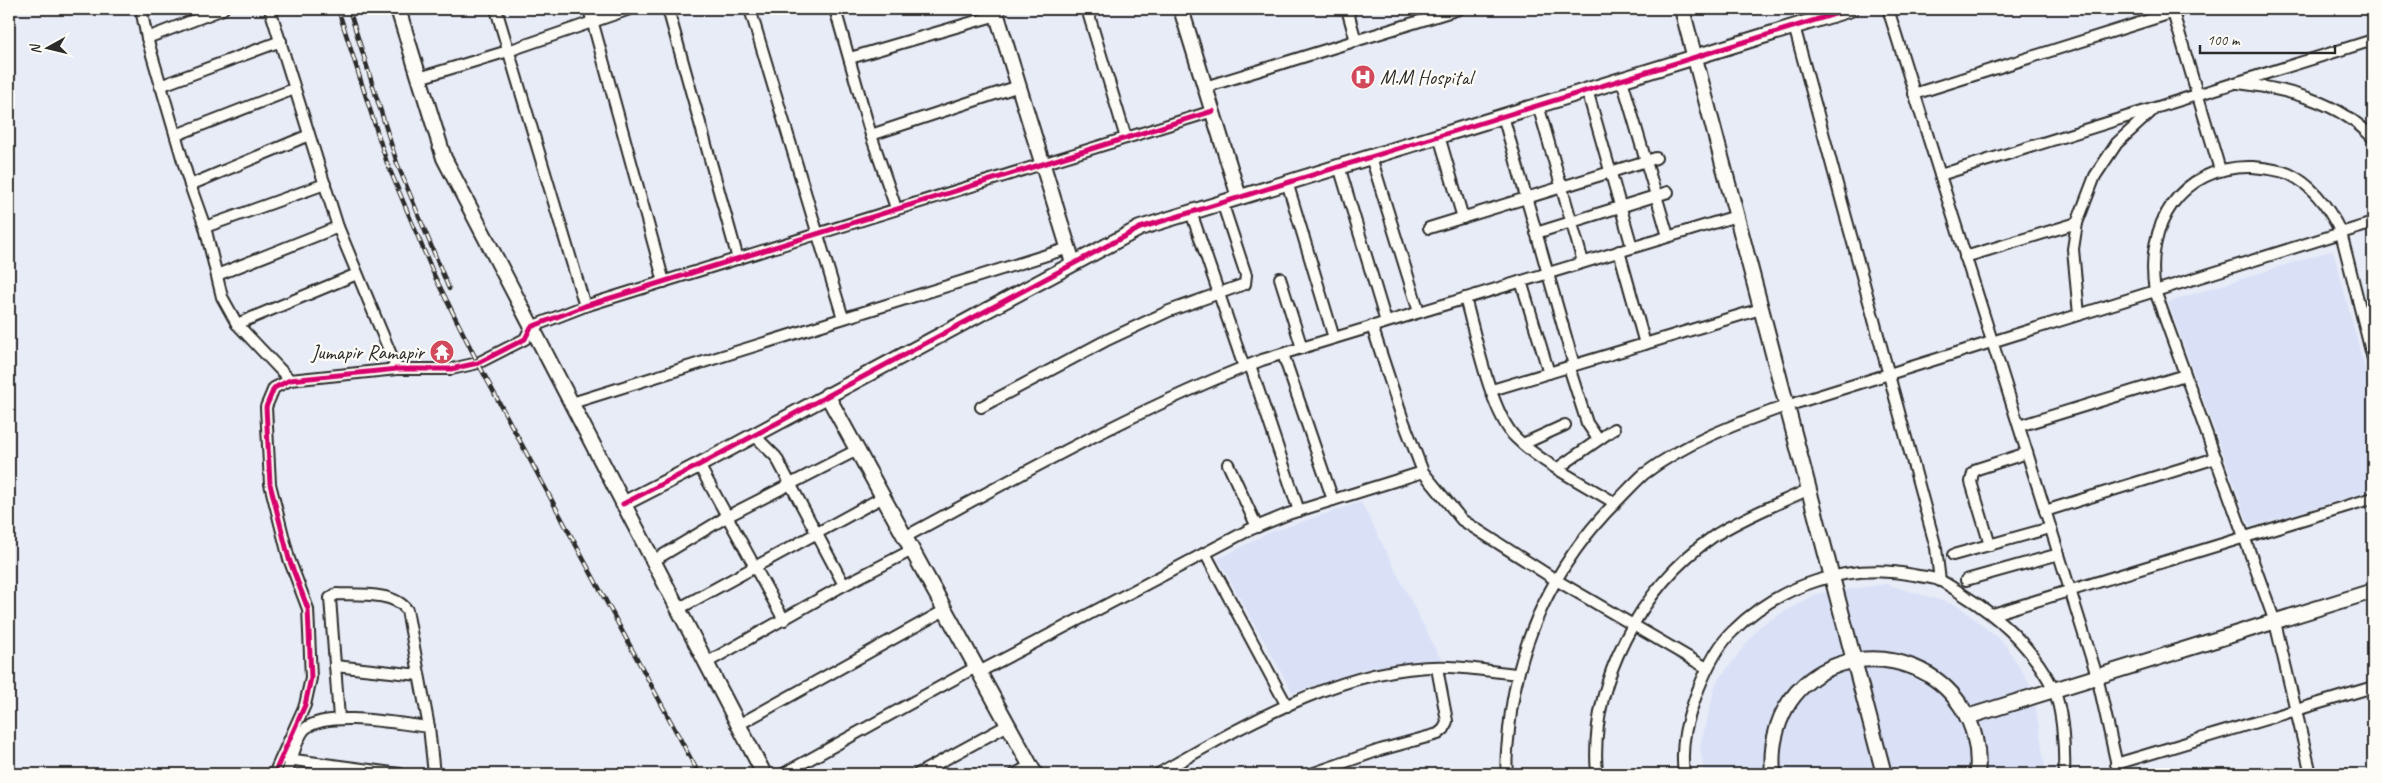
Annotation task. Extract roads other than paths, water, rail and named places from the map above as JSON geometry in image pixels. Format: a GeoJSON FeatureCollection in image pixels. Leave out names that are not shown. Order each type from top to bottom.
{"type":"FeatureCollection","features":[{"type":"Feature","properties":{"kind":"street"},"geometry":{"type":"LineString","coordinates":[[141,9],[160,86],[190,185],[205,227],[222,297],[237,324],[290,380]]}},
{"type":"Feature","properties":{"kind":"street"},"geometry":{"type":"LineString","coordinates":[[147,38],[223,9]]}},
{"type":"Feature","properties":{"kind":"street"},"geometry":{"type":"LineString","coordinates":[[270,9],[338,227],[397,369]]}},
{"type":"Feature","properties":{"kind":"street"},"geometry":{"type":"LineString","coordinates":[[398,9],[444,158],[764,774]]}},
{"type":"Feature","properties":{"kind":"street"},"geometry":{"type":"LineString","coordinates":[[496,9],[585,306]]}},
{"type":"Feature","properties":{"kind":"street"},"geometry":{"type":"LineString","coordinates":[[589,9],[664,282]]}},
{"type":"Feature","properties":{"kind":"street"},"geometry":{"type":"LineString","coordinates":[[419,78],[508,51],[593,20],[630,9]]}},
{"type":"Feature","properties":{"kind":"street"},"geometry":{"type":"LineString","coordinates":[[668,9],[738,259]]}},
{"type":"Feature","properties":{"kind":"street"},"geometry":{"type":"LineString","coordinates":[[750,9],[843,318]]}},
{"type":"Feature","properties":{"kind":"street"},"geometry":{"type":"LineString","coordinates":[[835,9],[871,135],[896,208]]}},
{"type":"Feature","properties":{"kind":"street"},"geometry":{"type":"LineString","coordinates":[[1087,9],[1126,138]]}},
{"type":"Feature","properties":{"kind":"street"},"geometry":{"type":"LineString","coordinates":[[1182,9],[1239,197]]}},
{"type":"Feature","properties":{"kind":"street"},"geometry":{"type":"LineString","coordinates":[[1347,9],[1356,41]]}},
{"type":"Feature","properties":{"kind":"street"},"geometry":{"type":"LineString","coordinates":[[1205,87],[1459,9]]}},
{"type":"Feature","properties":{"kind":"street"},"geometry":{"type":"LineString","coordinates":[[1675,9],[1691,58],[1850,661],[1877,774]]}},
{"type":"Feature","properties":{"kind":"street"},"geometry":{"type":"LineString","coordinates":[[1682,9],[1691,58],[1730,218],[1754,311],[1783,407],[1802,492],[1828,577]]}},
{"type":"Feature","properties":{"kind":"street"},"geometry":{"type":"LineString","coordinates":[[623,504],[1140,228],[1851,9]]}},
{"type":"Feature","properties":{"kind":"street"},"geometry":{"type":"LineString","coordinates":[[1888,9],[2097,676],[2119,774]]}},
{"type":"Feature","properties":{"kind":"street"},"geometry":{"type":"LineString","coordinates":[[1914,94],[2172,11],[2184,9]]}},
{"type":"Feature","properties":{"kind":"street"},"geometry":{"type":"LineString","coordinates":[[2172,11],[2220,170]]}},
{"type":"Feature","properties":{"kind":"street"},"geometry":{"type":"LineString","coordinates":[[850,58],[996,12],[1073,263]]}},
{"type":"Feature","properties":{"kind":"street"},"geometry":{"type":"LineString","coordinates":[[1794,26],[1936,548],[1940,580]]}},
{"type":"Feature","properties":{"kind":"street"},"geometry":{"type":"LineString","coordinates":[[1940,175],[2373,40]]}},
{"type":"Feature","properties":{"kind":"street"},"geometry":{"type":"LineString","coordinates":[[160,86],[281,41]]}},
{"type":"Feature","properties":{"kind":"street"},"geometry":{"type":"LineString","coordinates":[[1622,80],[1668,236]]}},
{"type":"Feature","properties":{"kind":"street"},"geometry":{"type":"LineString","coordinates":[[2235,83],[2268,87],[2303,95],[2336,110],[2371,133]]}},
{"type":"Feature","properties":{"kind":"street"},"geometry":{"type":"LineString","coordinates":[[871,135],[1019,86]]}},
{"type":"Feature","properties":{"kind":"street"},"geometry":{"type":"LineString","coordinates":[[176,135],[294,89]]}},
{"type":"Feature","properties":{"kind":"street"},"geometry":{"type":"LineString","coordinates":[[1587,90],[1632,247]]}},
{"type":"Feature","properties":{"kind":"street"},"geometry":{"type":"LineString","coordinates":[[1538,105],[1583,262]]}},
{"type":"Feature","properties":{"kind":"street"},"geometry":{"type":"LineString","coordinates":[[2079,315],[2073,248],[2077,223],[2094,176],[2117,143],[2157,107]]}},
{"type":"Feature","properties":{"kind":"street"},"geometry":{"type":"LineString","coordinates":[[274,774],[305,705],[311,678],[308,609],[289,559],[269,475],[266,407],[274,388],[290,380],[397,369],[451,369],[478,363],[526,338],[531,327],[585,306],[1213,111]]}},
{"type":"Feature","properties":{"kind":"street"},"geometry":{"type":"LineString","coordinates":[[1503,116],[1548,273],[1571,366],[1588,423],[1598,439]]}},
{"type":"Feature","properties":{"kind":"street"},"geometry":{"type":"LineString","coordinates":[[190,185],[309,135]]}},
{"type":"Feature","properties":{"kind":"street"},"geometry":{"type":"LineString","coordinates":[[1439,136],[1462,218]]}},
{"type":"Feature","properties":{"kind":"street"},"geometry":{"type":"LineString","coordinates":[[1371,157],[1419,312]]}},
{"type":"Feature","properties":{"kind":"street"},"geometry":{"type":"LineString","coordinates":[[1430,228],[1656,158]]}},
{"type":"Feature","properties":{"kind":"street"},"geometry":{"type":"LineString","coordinates":[[1339,166],[1386,322]]}},
{"type":"Feature","properties":{"kind":"street"},"geometry":{"type":"LineString","coordinates":[[2311,774],[2275,622],[2155,291],[2152,273],[2152,251],[2167,211],[2185,190],[2203,177],[2220,170],[2241,167],[2267,168],[2289,174],[2321,200],[2332,214],[2341,233],[2373,359]]}},
{"type":"Feature","properties":{"kind":"street"},"geometry":{"type":"LineString","coordinates":[[1287,182],[1334,338]]}},
{"type":"Feature","properties":{"kind":"street"},"geometry":{"type":"LineString","coordinates":[[205,227],[325,184]]}},
{"type":"Feature","properties":{"kind":"street"},"geometry":{"type":"LineString","coordinates":[[1536,232],[1668,192]]}},
{"type":"Feature","properties":{"kind":"street"},"geometry":{"type":"LineString","coordinates":[[981,407],[1113,337],[1169,311],[1241,285],[1246,280],[1222,202]]}},
{"type":"Feature","properties":{"kind":"street"},"geometry":{"type":"LineString","coordinates":[[1191,212],[1218,292],[1247,366],[1299,511]]}},
{"type":"Feature","properties":{"kind":"street"},"geometry":{"type":"LineString","coordinates":[[905,537],[1136,414],[1210,380],[1283,354],[1372,326],[1730,218]]}},
{"type":"Feature","properties":{"kind":"street"},"geometry":{"type":"LineString","coordinates":[[1966,257],[2077,223]]}},
{"type":"Feature","properties":{"kind":"street"},"geometry":{"type":"LineString","coordinates":[[1507,774],[1511,706],[1523,654],[1544,600],[1572,552],[1615,503],[1644,475],[1696,442],[1783,407],[2373,223]]}},
{"type":"Feature","properties":{"kind":"street"},"geometry":{"type":"LineString","coordinates":[[217,275],[338,227]]}},
{"type":"Feature","properties":{"kind":"street"},"geometry":{"type":"LineString","coordinates":[[572,403],[1068,248]]}},
{"type":"Feature","properties":{"kind":"street"},"geometry":{"type":"LineString","coordinates":[[1619,251],[1645,344]]}},
{"type":"Feature","properties":{"kind":"street"},"geometry":{"type":"LineString","coordinates":[[237,324],[357,274]]}},
{"type":"Feature","properties":{"kind":"street"},"geometry":{"type":"LineString","coordinates":[[1280,278],[1302,348]]}},
{"type":"Feature","properties":{"kind":"street"},"geometry":{"type":"LineString","coordinates":[[1521,281],[1550,373]]}},
{"type":"Feature","properties":{"kind":"street"},"geometry":{"type":"LineString","coordinates":[[1465,298],[1492,390],[1502,416],[1515,437],[1558,468],[1615,503]]}},
{"type":"Feature","properties":{"kind":"street"},"geometry":{"type":"LineString","coordinates":[[1492,390],[1754,311]]}},
{"type":"Feature","properties":{"kind":"street"},"geometry":{"type":"LineString","coordinates":[[2362,318],[2373,314]]}},
{"type":"Feature","properties":{"kind":"street"},"geometry":{"type":"LineString","coordinates":[[1372,326],[1402,417],[1423,472],[1462,520],[1556,580],[1707,668]]}},
{"type":"Feature","properties":{"kind":"street"},"geometry":{"type":"LineString","coordinates":[[1283,354],[1333,500]]}},
{"type":"Feature","properties":{"kind":"street"},"geometry":{"type":"LineString","coordinates":[[2018,426],[2185,375]]}},
{"type":"Feature","properties":{"kind":"street"},"geometry":{"type":"LineString","coordinates":[[827,395],[1033,770],[1015,774]]}},
{"type":"Feature","properties":{"kind":"street"},"geometry":{"type":"LineString","coordinates":[[1523,444],[1565,425]]}},
{"type":"Feature","properties":{"kind":"street"},"geometry":{"type":"LineString","coordinates":[[1558,468],[1614,429]]}},
{"type":"Feature","properties":{"kind":"street"},"geometry":{"type":"LineString","coordinates":[[753,434],[776,457],[844,585]]}},
{"type":"Feature","properties":{"kind":"street"},"geometry":{"type":"LineString","coordinates":[[653,561],[728,516],[791,486],[858,450]]}},
{"type":"Feature","properties":{"kind":"street"},"geometry":{"type":"LineString","coordinates":[[1990,545],[1971,476],[1977,469],[2027,453]]}},
{"type":"Feature","properties":{"kind":"street"},"geometry":{"type":"LineString","coordinates":[[2045,511],[2216,458]]}},
{"type":"Feature","properties":{"kind":"street"},"geometry":{"type":"LineString","coordinates":[[1228,464],[1257,526]]}},
{"type":"Feature","properties":{"kind":"street"},"geometry":{"type":"LineString","coordinates":[[699,465],[784,620]]}},
{"type":"Feature","properties":{"kind":"street"},"geometry":{"type":"LineString","coordinates":[[783,774],[978,670],[1257,526],[1423,472]]}},
{"type":"Feature","properties":{"kind":"street"},"geometry":{"type":"LineString","coordinates":[[1597,774],[1595,750],[1604,697],[1626,634],[1650,597],[1678,566],[1714,537],[1747,517],[1802,492]]}},
{"type":"Feature","properties":{"kind":"street"},"geometry":{"type":"LineString","coordinates":[[678,609],[883,497]]}},
{"type":"Feature","properties":{"kind":"street"},"geometry":{"type":"LineString","coordinates":[[1993,614],[2373,498]]}},
{"type":"Feature","properties":{"kind":"street"},"geometry":{"type":"LineString","coordinates":[[1953,555],[2050,528]]}},
{"type":"Feature","properties":{"kind":"street"},"geometry":{"type":"LineString","coordinates":[[706,663],[844,585],[912,550]]}},
{"type":"Feature","properties":{"kind":"street"},"geometry":{"type":"LineString","coordinates":[[1205,553],[1287,706]]}},
{"type":"Feature","properties":{"kind":"street"},"geometry":{"type":"LineString","coordinates":[[1966,580],[2059,554]]}},
{"type":"Feature","properties":{"kind":"street"},"geometry":{"type":"LineString","coordinates":[[1684,774],[1685,726],[1707,668],[1732,632],[1763,607],[1796,589],[1828,577],[1865,571],[1898,572],[1940,580],[1993,614],[2016,636],[2054,690],[2062,730],[2064,774]]}},
{"type":"Feature","properties":{"kind":"street"},"geometry":{"type":"LineString","coordinates":[[1967,717],[2373,591]]}},
{"type":"Feature","properties":{"kind":"street"},"geometry":{"type":"LineString","coordinates":[[339,718],[330,598],[336,594],[379,596],[398,602],[407,610],[429,727],[434,774]]}},
{"type":"Feature","properties":{"kind":"street"},"geometry":{"type":"LineString","coordinates":[[738,725],[945,610]]}},
{"type":"Feature","properties":{"kind":"street"},"geometry":{"type":"LineString","coordinates":[[1773,774],[1772,755],[1775,735],[1782,717],[1794,698],[1821,674],[1850,661],[1880,658],[1899,661],[1918,668],[1936,679],[1954,696],[1967,717],[1977,750],[1977,774]]}},
{"type":"Feature","properties":{"kind":"street"},"geometry":{"type":"LineString","coordinates":[[1850,661],[1884,774]]}},
{"type":"Feature","properties":{"kind":"street"},"geometry":{"type":"LineString","coordinates":[[334,666],[419,675]]}},
{"type":"Feature","properties":{"kind":"street"},"geometry":{"type":"LineString","coordinates":[[1158,774],[1229,734],[1287,706],[1347,682],[1375,674],[1449,667],[1518,674]]}},
{"type":"Feature","properties":{"kind":"street"},"geometry":{"type":"LineString","coordinates":[[1311,774],[1380,750],[1438,734],[1444,729],[1447,721],[1436,668]]}},
{"type":"Feature","properties":{"kind":"street"},"geometry":{"type":"LineString","coordinates":[[2116,764],[2373,687]]}},
{"type":"Feature","properties":{"kind":"street"},"geometry":{"type":"LineString","coordinates":[[287,774],[304,729],[314,724],[339,718],[429,727]]}},
{"type":"Feature","properties":{"kind":"street"},"geometry":{"type":"LineString","coordinates":[[918,774],[1008,725]]}},
{"type":"Feature","properties":{"kind":"street"},"geometry":{"type":"LineString","coordinates":[[281,756],[291,760],[368,772],[400,774]]}},
{"type":"Feature","properties":{"kind":"railway"},"geometry":{"type":"LineString","coordinates":[[338,9],[387,163],[435,277],[478,363],[699,774]]}},
{"type":"Feature","properties":{"kind":"railway"},"geometry":{"type":"LineString","coordinates":[[349,9],[397,163],[449,289]]}},
{"type":"Feature","properties":{"kind":"place","name":"M.M Hospital"},"geometry":{"type":"Point","coordinates":[1363,77]}},
{"type":"Feature","properties":{"kind":"place","name":"Jumapir Ramapir"},"geometry":{"type":"Point","coordinates":[442,352]}}]}
